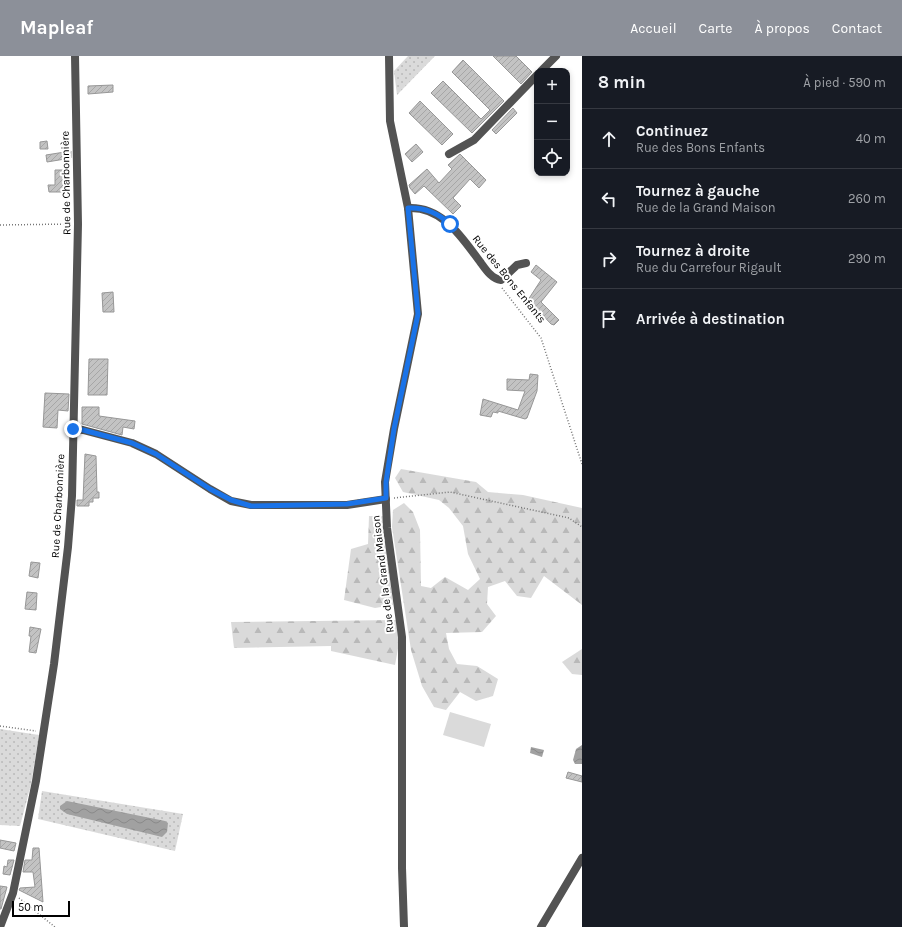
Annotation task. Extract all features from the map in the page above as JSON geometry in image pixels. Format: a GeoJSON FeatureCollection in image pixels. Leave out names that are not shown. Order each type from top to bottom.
{"type":"FeatureCollection","features":[{"type":"Feature","properties":{"kind":"street","name":"Rue de Charbonnière"},"geometry":{"type":"LineString","coordinates":[[0,927],[13,893],[36,781],[54,664],[68,547],[73,429],[78,224],[75,56]]}},
{"type":"Feature","properties":{"kind":"street","name":"Rue de la Grand Maison"},"geometry":{"type":"LineString","coordinates":[[389,56],[390,121],[408,208],[418,314],[394,429],[386,482],[389,498],[388,528],[402,637],[402,868],[404,927]]}},
{"type":"Feature","properties":{"kind":"street"},"geometry":{"type":"LineString","coordinates":[[544,68],[556,56]]}},
{"type":"Feature","properties":{"kind":"street"},"geometry":{"type":"LineString","coordinates":[[449,154],[474,140],[534,78]]}},
{"type":"Feature","properties":{"kind":"street","name":"Rue des Bons Enfants"},"geometry":{"type":"LineString","coordinates":[[408,208],[419,207],[446,220],[485,269],[497,280]]}},
{"type":"Feature","properties":{"kind":"street"},"geometry":{"type":"LineString","coordinates":[[497,280],[501,280],[517,265],[526,263]]}},
{"type":"Feature","properties":{"kind":"street"},"geometry":{"type":"LineString","coordinates":[[73,429],[83,430],[132,443],[150,451],[226,498],[251,506],[347,504],[389,498]]}},
{"type":"Feature","properties":{"kind":"street"},"geometry":{"type":"LineString","coordinates":[[541,927],[582,858]]}},
{"type":"Feature","properties":{"kind":"path"},"geometry":{"type":"LineString","coordinates":[[0,225],[78,224]]}},
{"type":"Feature","properties":{"kind":"path","name":"Rue des Bons Enfants"},"geometry":{"type":"LineString","coordinates":[[497,280],[541,338],[582,464]]}},
{"type":"Feature","properties":{"kind":"path"},"geometry":{"type":"LineString","coordinates":[[389,498],[450,492],[569,518],[578,522],[582,527]]}},
{"type":"Feature","properties":{"kind":"path"},"geometry":{"type":"LineString","coordinates":[[0,726],[43,732]]}},
{"type":"Feature","properties":{"kind":"path"},"geometry":{"type":"LineString","coordinates":[[13,893],[55,927]]}},
{"type":"Feature","properties":{"kind":"green space"},"geometry":{"type":"Polygon","coordinates":[[[408,56],[435,56],[397,95],[394,71],[408,56]]]}},
{"type":"Feature","properties":{"kind":"green space"},"geometry":{"type":"Polygon","coordinates":[[[401,469],[476,482],[488,492],[523,495],[582,508],[582,605],[544,576],[531,598],[517,596],[505,581],[488,587],[487,604],[496,616],[482,632],[446,633],[449,649],[457,664],[477,666],[498,679],[493,696],[476,701],[460,692],[446,710],[434,707],[422,686],[411,650],[392,527],[393,510],[404,503],[413,512],[420,530],[421,586],[431,588],[445,577],[468,590],[480,579],[468,554],[463,526],[449,508],[439,500],[403,492],[395,478],[401,469]]]}},
{"type":"Feature","properties":{"kind":"green space"},"geometry":{"type":"Polygon","coordinates":[[[369,516],[383,516],[393,605],[375,608],[344,600],[351,549],[368,544],[369,516]]]}},
{"type":"Feature","properties":{"kind":"green space"},"geometry":{"type":"Polygon","coordinates":[[[396,620],[399,643],[395,665],[331,651],[331,646],[234,648],[231,622],[396,620]]]}},
{"type":"Feature","properties":{"kind":"green space"},"geometry":{"type":"Polygon","coordinates":[[[582,649],[582,675],[572,674],[562,662],[582,649]]]}},
{"type":"Feature","properties":{"kind":"green space"},"geometry":{"type":"Polygon","coordinates":[[[450,712],[491,724],[484,747],[443,735],[450,712]]]}},
{"type":"Feature","properties":{"kind":"green space"},"geometry":{"type":"Polygon","coordinates":[[[0,729],[39,735],[31,784],[20,826],[0,825],[0,729]]]}},
{"type":"Feature","properties":{"kind":"green space"},"geometry":{"type":"Polygon","coordinates":[[[42,791],[183,814],[175,851],[38,819],[42,791]]]}},
{"type":"Feature","properties":{"kind":"water"},"geometry":{"type":"Polygon","coordinates":[[[582,745],[582,764],[575,764],[573,760],[576,749],[582,745]]]}},
{"type":"Feature","properties":{"kind":"water"},"geometry":{"type":"Polygon","coordinates":[[[531,747],[544,750],[542,757],[530,753],[531,747]]]}},
{"type":"Feature","properties":{"kind":"water"},"geometry":{"type":"Polygon","coordinates":[[[67,801],[165,821],[168,823],[167,832],[162,837],[67,814],[60,809],[60,806],[67,801]]]}},
{"type":"Feature","properties":{"kind":"building"},"geometry":{"type":"Polygon","coordinates":[[[493,56],[516,56],[532,72],[521,84],[493,56]]]}},
{"type":"Feature","properties":{"kind":"building"},"geometry":{"type":"Polygon","coordinates":[[[463,60],[504,101],[472,133],[431,93],[443,81],[481,119],[490,110],[452,72],[463,60]]]}},
{"type":"Feature","properties":{"kind":"building"},"geometry":{"type":"Polygon","coordinates":[[[113,85],[113,92],[88,94],[88,86],[113,85]]]}},
{"type":"Feature","properties":{"kind":"building"},"geometry":{"type":"Polygon","coordinates":[[[420,101],[453,134],[442,145],[409,113],[420,101]]]}},
{"type":"Feature","properties":{"kind":"building"},"geometry":{"type":"Polygon","coordinates":[[[513,108],[517,113],[496,134],[492,130],[513,108]]]}},
{"type":"Feature","properties":{"kind":"building"},"geometry":{"type":"Polygon","coordinates":[[[47,141],[48,149],[40,149],[40,142],[47,141]]]}},
{"type":"Feature","properties":{"kind":"building"},"geometry":{"type":"Polygon","coordinates":[[[416,144],[423,152],[412,162],[405,154],[416,144]]]}},
{"type":"Feature","properties":{"kind":"building"},"geometry":{"type":"Polygon","coordinates":[[[71,151],[71,158],[47,162],[46,155],[71,151]]]}},
{"type":"Feature","properties":{"kind":"building"},"geometry":{"type":"Polygon","coordinates":[[[460,154],[486,180],[479,188],[470,179],[453,198],[461,206],[453,214],[424,186],[415,194],[410,188],[409,185],[427,169],[439,183],[452,169],[448,165],[460,154]]]}},
{"type":"Feature","properties":{"kind":"building"},"geometry":{"type":"Polygon","coordinates":[[[55,170],[68,170],[68,187],[65,187],[65,192],[49,192],[48,185],[55,185],[55,170]]]}},
{"type":"Feature","properties":{"kind":"building"},"geometry":{"type":"Polygon","coordinates":[[[536,265],[557,282],[541,302],[559,320],[554,325],[551,324],[536,308],[535,310],[526,303],[541,280],[531,272],[536,265]]]}},
{"type":"Feature","properties":{"kind":"building"},"geometry":{"type":"Polygon","coordinates":[[[113,292],[114,312],[103,312],[102,293],[113,292]]]}},
{"type":"Feature","properties":{"kind":"building"},"geometry":{"type":"Polygon","coordinates":[[[89,359],[108,359],[107,395],[88,395],[89,359]]]}},
{"type":"Feature","properties":{"kind":"building"},"geometry":{"type":"Polygon","coordinates":[[[530,374],[538,375],[537,391],[527,418],[525,419],[498,411],[498,413],[493,412],[491,417],[480,415],[483,399],[518,410],[525,391],[507,390],[507,379],[529,380],[530,374]]]}},
{"type":"Feature","properties":{"kind":"building"},"geometry":{"type":"Polygon","coordinates":[[[45,393],[69,394],[68,411],[58,410],[57,428],[43,427],[45,393]]]}},
{"type":"Feature","properties":{"kind":"building"},"geometry":{"type":"Polygon","coordinates":[[[82,407],[99,407],[99,416],[135,421],[134,429],[123,427],[122,435],[82,424],[82,407]]]}},
{"type":"Feature","properties":{"kind":"building"},"geometry":{"type":"Polygon","coordinates":[[[85,454],[96,456],[97,492],[99,492],[99,498],[93,498],[93,502],[89,502],[89,506],[77,506],[77,500],[83,500],[85,454]]]}},
{"type":"Feature","properties":{"kind":"building"},"geometry":{"type":"Polygon","coordinates":[[[31,562],[40,563],[38,578],[29,576],[31,562]]]}},
{"type":"Feature","properties":{"kind":"building"},"geometry":{"type":"Polygon","coordinates":[[[27,592],[37,593],[36,610],[25,609],[27,592]]]}},
{"type":"Feature","properties":{"kind":"building"},"geometry":{"type":"Polygon","coordinates":[[[30,627],[41,629],[36,653],[29,652],[31,636],[29,636],[30,627]]]}},
{"type":"Feature","properties":{"kind":"building"},"geometry":{"type":"Polygon","coordinates":[[[568,772],[582,776],[582,782],[566,778],[568,772]]]}},
{"type":"Feature","properties":{"kind":"building"},"geometry":{"type":"Polygon","coordinates":[[[0,840],[16,843],[14,851],[0,848],[0,840]]]}},
{"type":"Feature","properties":{"kind":"building"},"geometry":{"type":"Polygon","coordinates":[[[33,848],[39,848],[43,902],[19,890],[20,888],[35,887],[33,872],[23,872],[25,860],[32,860],[33,848]]]}},
{"type":"Feature","properties":{"kind":"building"},"geometry":{"type":"Polygon","coordinates":[[[8,860],[14,860],[10,875],[3,874],[4,866],[7,867],[8,860]]]}},
{"type":"Feature","properties":{"kind":"building"},"geometry":{"type":"Polygon","coordinates":[[[0,886],[7,887],[1,909],[0,909],[0,886]]]}},
{"type":"Feature","properties":{"kind":"route"},"geometry":{"type":"LineString","coordinates":[[73,429],[83,430],[132,443],[156,454],[210,489],[231,500],[251,506],[347,504],[386,498],[386,482],[394,429],[418,314],[408,208],[419,207],[430,211],[440,216],[450,224]]}}]}
